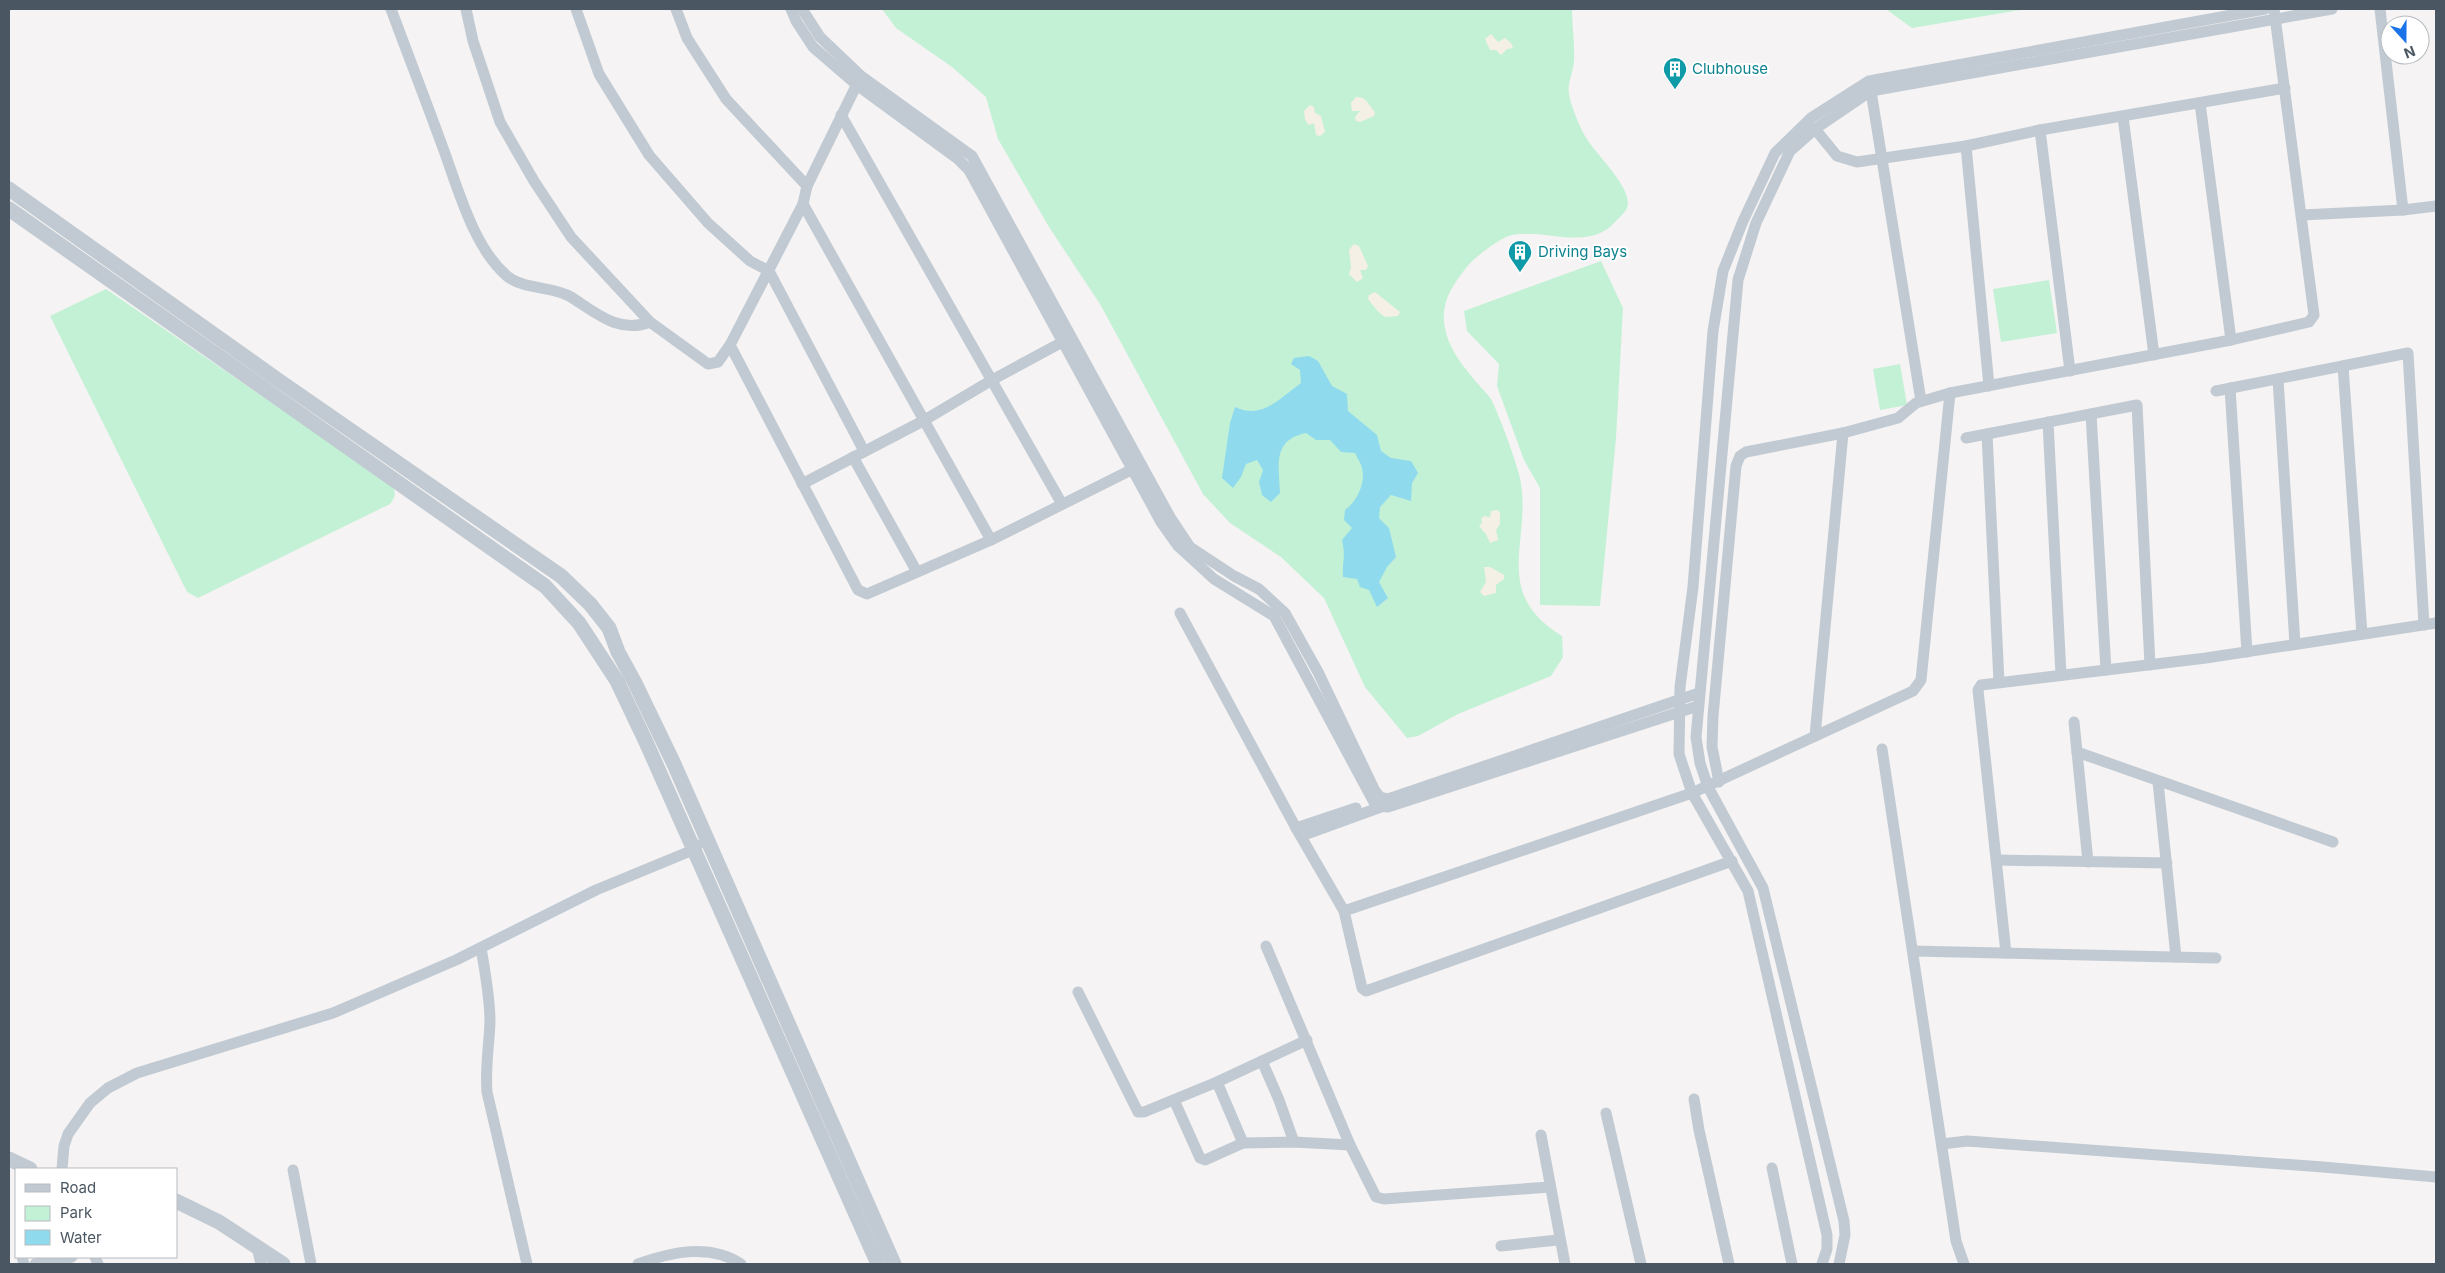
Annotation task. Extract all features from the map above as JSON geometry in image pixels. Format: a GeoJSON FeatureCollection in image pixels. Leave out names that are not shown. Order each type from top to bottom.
{"type":"FeatureCollection","features":[{"type":"Feature","properties":{"kind":"street"},"geometry":{"type":"LineString","coordinates":[[391,9],[466,211],[489,256],[497,267],[516,281],[568,296],[605,319],[630,327],[650,322]]}},
{"type":"Feature","properties":{"kind":"street"},"geometry":{"type":"LineString","coordinates":[[466,9],[473,42],[500,122],[534,181],[571,237],[650,322],[708,364],[718,362],[730,345],[803,204],[807,186],[859,81]]}},
{"type":"Feature","properties":{"kind":"street"},"geometry":{"type":"LineString","coordinates":[[576,9],[599,74],[649,155],[708,223],[750,261],[769,271],[864,450]]}},
{"type":"Feature","properties":{"kind":"street"},"geometry":{"type":"LineString","coordinates":[[676,9],[687,38],[726,100],[807,186]]}},
{"type":"Feature","properties":{"kind":"street"},"geometry":{"type":"LineString","coordinates":[[791,9],[796,21],[813,47],[859,81],[972,156],[1136,467],[1190,547],[1234,576],[1259,589],[1285,614],[1318,672],[1380,801],[1388,807],[1698,706]]}},
{"type":"Feature","properties":{"kind":"street"},"geometry":{"type":"LineString","coordinates":[[802,9],[820,37],[859,81]]}},
{"type":"Feature","properties":{"kind":"street"},"geometry":{"type":"LineString","coordinates":[[1822,1264],[1828,1235],[1748,890],[1692,793],[1679,754],[1679,698],[1693,587],[1713,331],[1723,271],[1743,221],[1775,153],[1811,118],[1870,86],[2265,9]]}},
{"type":"Feature","properties":{"kind":"street"},"geometry":{"type":"LineString","coordinates":[[1839,1264],[1845,1235],[1844,1221],[1763,888],[1708,787],[1700,763],[1696,737],[1738,280],[1756,223],[1785,159],[1815,129],[1870,86],[2275,13],[2332,9]]}},
{"type":"Feature","properties":{"kind":"street"},"geometry":{"type":"LineString","coordinates":[[2380,9],[2403,210]]}},
{"type":"Feature","properties":{"kind":"street"},"geometry":{"type":"LineString","coordinates":[[1719,782],[1712,747],[1713,716],[1736,466],[1740,456],[1746,452],[1843,433],[1898,418],[1922,401],[1950,393],[2231,340],[2309,322],[2312,319],[2302,215],[2275,13]]}},
{"type":"Feature","properties":{"kind":"street"},"geometry":{"type":"LineString","coordinates":[[1870,86],[1922,401]]}},
{"type":"Feature","properties":{"kind":"street"},"geometry":{"type":"LineString","coordinates":[[1815,129],[1837,156],[1856,162],[1966,146],[2040,130],[2285,88]]}},
{"type":"Feature","properties":{"kind":"street"},"geometry":{"type":"LineString","coordinates":[[2200,103],[2231,340]]}},
{"type":"Feature","properties":{"kind":"street"},"geometry":{"type":"LineString","coordinates":[[841,115],[1062,504]]}},
{"type":"Feature","properties":{"kind":"street"},"geometry":{"type":"LineString","coordinates":[[2122,117],[2154,355]]}},
{"type":"Feature","properties":{"kind":"street"},"geometry":{"type":"LineString","coordinates":[[2040,130],[2070,370]]}},
{"type":"Feature","properties":{"kind":"street"},"geometry":{"type":"LineString","coordinates":[[1966,146],[1989,386]]}},
{"type":"Feature","properties":{"kind":"street"},"geometry":{"type":"LineString","coordinates":[[9,188],[235,360],[545,586],[579,623],[617,681],[646,742],[878,1264]]}},
{"type":"Feature","properties":{"kind":"street"},"geometry":{"type":"LineString","coordinates":[[803,204],[991,540]]}},
{"type":"Feature","properties":{"kind":"street"},"geometry":{"type":"LineString","coordinates":[[2302,215],[2403,210],[2436,206]]}},
{"type":"Feature","properties":{"kind":"street"},"geometry":{"type":"LineString","coordinates":[[9,209],[235,360],[434,487],[534,559],[561,576],[590,604],[609,628],[618,652],[666,747],[894,1264]]}},
{"type":"Feature","properties":{"kind":"street"},"geometry":{"type":"LineString","coordinates":[[802,484],[864,450],[923,421],[1067,339]]}},
{"type":"Feature","properties":{"kind":"street"},"geometry":{"type":"LineString","coordinates":[[730,345],[858,590],[862,593],[991,540],[1136,467]]}},
{"type":"Feature","properties":{"kind":"street"},"geometry":{"type":"LineString","coordinates":[[2216,391],[2408,353],[2424,625]]}},
{"type":"Feature","properties":{"kind":"street"},"geometry":{"type":"LineString","coordinates":[[2343,366],[2362,634]]}},
{"type":"Feature","properties":{"kind":"street"},"geometry":{"type":"LineString","coordinates":[[2278,379],[2295,644]]}},
{"type":"Feature","properties":{"kind":"street"},"geometry":{"type":"LineString","coordinates":[[2230,388],[2248,652]]}},
{"type":"Feature","properties":{"kind":"street"},"geometry":{"type":"LineString","coordinates":[[1344,911],[1708,787],[1913,691],[1918,686],[1950,393]]}},
{"type":"Feature","properties":{"kind":"street"},"geometry":{"type":"LineString","coordinates":[[1966,438],[2137,405],[2150,664]]}},
{"type":"Feature","properties":{"kind":"street"},"geometry":{"type":"LineString","coordinates":[[2092,414],[2106,670]]}},
{"type":"Feature","properties":{"kind":"street"},"geometry":{"type":"LineString","coordinates":[[1706,416],[1726,417]]}},
{"type":"Feature","properties":{"kind":"street"},"geometry":{"type":"LineString","coordinates":[[2048,422],[2061,675]]}},
{"type":"Feature","properties":{"kind":"street"},"geometry":{"type":"LineString","coordinates":[[1815,736],[1843,433]]}},
{"type":"Feature","properties":{"kind":"street"},"geometry":{"type":"LineString","coordinates":[[1987,434],[1999,682]]}},
{"type":"Feature","properties":{"kind":"street"},"geometry":{"type":"LineString","coordinates":[[853,457],[917,572]]}},
{"type":"Feature","properties":{"kind":"street"},"geometry":{"type":"LineString","coordinates":[[1180,613],[1298,832],[1344,911],[1362,988],[1371,990],[1732,861]]}},
{"type":"Feature","properties":{"kind":"street"},"geometry":{"type":"LineString","coordinates":[[2006,953],[1978,690],[1981,685],[2248,652],[2436,623]]}},
{"type":"Feature","properties":{"kind":"street"},"geometry":{"type":"LineString","coordinates":[[1298,832],[1380,801],[1679,698],[1699,693]]}},
{"type":"Feature","properties":{"kind":"street"},"geometry":{"type":"LineString","coordinates":[[2074,722],[2088,862]]}},
{"type":"Feature","properties":{"kind":"street"},"geometry":{"type":"LineString","coordinates":[[1882,749],[1956,1241],[1964,1264]]}},
{"type":"Feature","properties":{"kind":"street"},"geometry":{"type":"LineString","coordinates":[[2077,752],[2333,842]]}},
{"type":"Feature","properties":{"kind":"street"},"geometry":{"type":"LineString","coordinates":[[2158,782],[2176,957]]}},
{"type":"Feature","properties":{"kind":"street"},"geometry":{"type":"LineString","coordinates":[[62,1168],[64,1146],[68,1134],[90,1103],[108,1088],[137,1073],[333,1013],[481,948],[596,890],[693,850],[706,836]]}},
{"type":"Feature","properties":{"kind":"street"},"geometry":{"type":"LineString","coordinates":[[1997,860],[2167,863]]}},
{"type":"Feature","properties":{"kind":"street"},"geometry":{"type":"LineString","coordinates":[[1266,946],[1350,1145],[1376,1197],[1384,1199],[1550,1187]]}},
{"type":"Feature","properties":{"kind":"street"},"geometry":{"type":"LineString","coordinates":[[481,948],[489,998],[490,1023],[485,1063],[488,1092],[527,1264]]}},
{"type":"Feature","properties":{"kind":"street"},"geometry":{"type":"LineString","coordinates":[[1913,951],[2216,958]]}},
{"type":"Feature","properties":{"kind":"street"},"geometry":{"type":"LineString","coordinates":[[1078,992],[1135,1111],[1144,1112],[1174,1100],[1307,1040]]}},
{"type":"Feature","properties":{"kind":"street"},"geometry":{"type":"LineString","coordinates":[[1262,1061],[1294,1142]]}},
{"type":"Feature","properties":{"kind":"street"},"geometry":{"type":"LineString","coordinates":[[1216,1082],[1243,1143]]}},
{"type":"Feature","properties":{"kind":"street"},"geometry":{"type":"LineString","coordinates":[[1694,1099],[1699,1130],[1729,1264]]}},
{"type":"Feature","properties":{"kind":"street"},"geometry":{"type":"LineString","coordinates":[[1174,1100],[1202,1159],[1208,1160],[1243,1143],[1294,1142],[1350,1145]]}},
{"type":"Feature","properties":{"kind":"street"},"geometry":{"type":"LineString","coordinates":[[1606,1113],[1641,1264]]}},
{"type":"Feature","properties":{"kind":"street"},"geometry":{"type":"LineString","coordinates":[[1541,1135],[1558,1240],[1565,1264]]}},
{"type":"Feature","properties":{"kind":"street"},"geometry":{"type":"LineString","coordinates":[[1942,1144],[1967,1141],[2436,1177]]}},
{"type":"Feature","properties":{"kind":"street"},"geometry":{"type":"LineString","coordinates":[[9,1159],[28,1168]]}},
{"type":"Feature","properties":{"kind":"street"},"geometry":{"type":"LineString","coordinates":[[1772,1168],[1792,1264]]}},
{"type":"Feature","properties":{"kind":"street"},"geometry":{"type":"LineString","coordinates":[[293,1170],[311,1264]]}},
{"type":"Feature","properties":{"kind":"street"},"geometry":{"type":"LineString","coordinates":[[178,1202],[218,1222],[283,1264]]}},
{"type":"Feature","properties":{"kind":"street"},"geometry":{"type":"LineString","coordinates":[[1501,1246],[1558,1240]]}},
{"type":"Feature","properties":{"kind":"street"},"geometry":{"type":"LineString","coordinates":[[257,1247],[261,1264]]}},
{"type":"Feature","properties":{"kind":"street"},"geometry":{"type":"LineString","coordinates":[[638,1264],[686,1251],[710,1253],[742,1264]]}},
{"type":"Feature","properties":{"kind":"street"},"geometry":{"type":"LineString","coordinates":[[35,1264],[67,1258]]}},
{"type":"Feature","properties":{"kind":"green space"},"geometry":{"type":"Polygon","coordinates":[[[882,9],[1572,9],[1574,55],[1569,86],[1570,98],[1585,136],[1625,191],[1628,200],[1627,208],[1606,230],[1594,235],[1568,237],[1540,234],[1512,235],[1494,244],[1466,268],[1449,293],[1444,314],[1448,340],[1462,364],[1492,401],[1507,437],[1519,474],[1522,497],[1520,582],[1526,601],[1540,619],[1562,636],[1563,657],[1551,676],[1458,714],[1418,736],[1407,738],[1365,687],[1324,598],[1281,557],[1230,523],[1203,494],[1100,304],[1049,227],[998,139],[986,97],[952,67],[896,28],[882,9]]]}},
{"type":"Feature","properties":{"kind":"green space"},"geometry":{"type":"Polygon","coordinates":[[[1886,9],[2026,9],[1912,28],[1886,9]]]}},
{"type":"Feature","properties":{"kind":"green space"},"geometry":{"type":"Polygon","coordinates":[[[1601,261],[1623,308],[1616,438],[1600,606],[1540,605],[1540,488],[1524,460],[1497,386],[1499,364],[1467,331],[1464,311],[1601,261]]]}},
{"type":"Feature","properties":{"kind":"green space"},"geometry":{"type":"Polygon","coordinates":[[[2049,280],[2057,333],[2001,342],[1993,289],[2049,280]]]}},
{"type":"Feature","properties":{"kind":"green space"},"geometry":{"type":"Polygon","coordinates":[[[106,289],[390,484],[395,494],[390,504],[198,598],[187,592],[50,316],[106,289]]]}},
{"type":"Feature","properties":{"kind":"green space"},"geometry":{"type":"Polygon","coordinates":[[[1900,364],[1907,405],[1880,410],[1873,369],[1900,364]]]}},
{"type":"Feature","properties":{"kind":"sand"},"geometry":{"type":"Polygon","coordinates":[[[1491,34],[1498,42],[1505,38],[1511,43],[1513,48],[1507,49],[1501,55],[1496,50],[1490,50],[1485,39],[1491,34]]]}},
{"type":"Feature","properties":{"kind":"sand"},"geometry":{"type":"Polygon","coordinates":[[[1356,97],[1363,98],[1367,102],[1375,112],[1374,116],[1360,122],[1356,121],[1355,117],[1360,111],[1352,111],[1351,103],[1356,97]]]}},
{"type":"Feature","properties":{"kind":"sand"},"geometry":{"type":"Polygon","coordinates":[[[1310,105],[1314,107],[1315,113],[1321,116],[1325,132],[1320,136],[1316,135],[1314,123],[1309,125],[1305,120],[1304,111],[1310,105]]]}},
{"type":"Feature","properties":{"kind":"sand"},"geometry":{"type":"Polygon","coordinates":[[[1354,244],[1359,246],[1368,266],[1366,270],[1360,270],[1363,278],[1357,282],[1349,274],[1351,267],[1349,250],[1354,244]]]}},
{"type":"Feature","properties":{"kind":"sand"},"geometry":{"type":"Polygon","coordinates":[[[1375,292],[1400,312],[1398,316],[1385,317],[1378,311],[1368,299],[1369,295],[1375,292]]]}},
{"type":"Feature","properties":{"kind":"sand"},"geometry":{"type":"Polygon","coordinates":[[[1497,510],[1500,512],[1500,524],[1496,530],[1498,540],[1490,543],[1486,534],[1479,526],[1484,516],[1490,517],[1491,511],[1497,510]]]}},
{"type":"Feature","properties":{"kind":"sand"},"geometry":{"type":"Polygon","coordinates":[[[1484,567],[1490,567],[1504,575],[1504,579],[1496,585],[1496,593],[1484,596],[1480,592],[1486,582],[1484,567]]]}},
{"type":"Feature","properties":{"kind":"water"},"geometry":{"type":"Polygon","coordinates":[[[1309,356],[1318,361],[1332,386],[1347,394],[1348,411],[1377,435],[1381,451],[1391,458],[1411,461],[1418,473],[1412,483],[1411,501],[1391,495],[1380,507],[1379,518],[1389,528],[1396,557],[1387,567],[1379,582],[1388,598],[1377,607],[1369,590],[1360,587],[1357,579],[1343,577],[1344,551],[1342,540],[1352,528],[1344,520],[1345,510],[1357,497],[1363,479],[1361,466],[1355,453],[1341,452],[1330,440],[1316,440],[1306,433],[1295,436],[1287,441],[1280,455],[1280,493],[1271,502],[1262,495],[1259,482],[1263,470],[1257,460],[1246,464],[1241,477],[1233,488],[1222,478],[1230,423],[1235,407],[1254,411],[1270,406],[1278,401],[1301,383],[1300,370],[1291,364],[1294,358],[1309,356]]]}},
{"type":"Feature","properties":{"kind":"place","name":"Clubhouse"},"geometry":{"type":"Point","coordinates":[1675,90]}},
{"type":"Feature","properties":{"kind":"place","name":"Driving Bays"},"geometry":{"type":"Point","coordinates":[1520,273]}}]}
